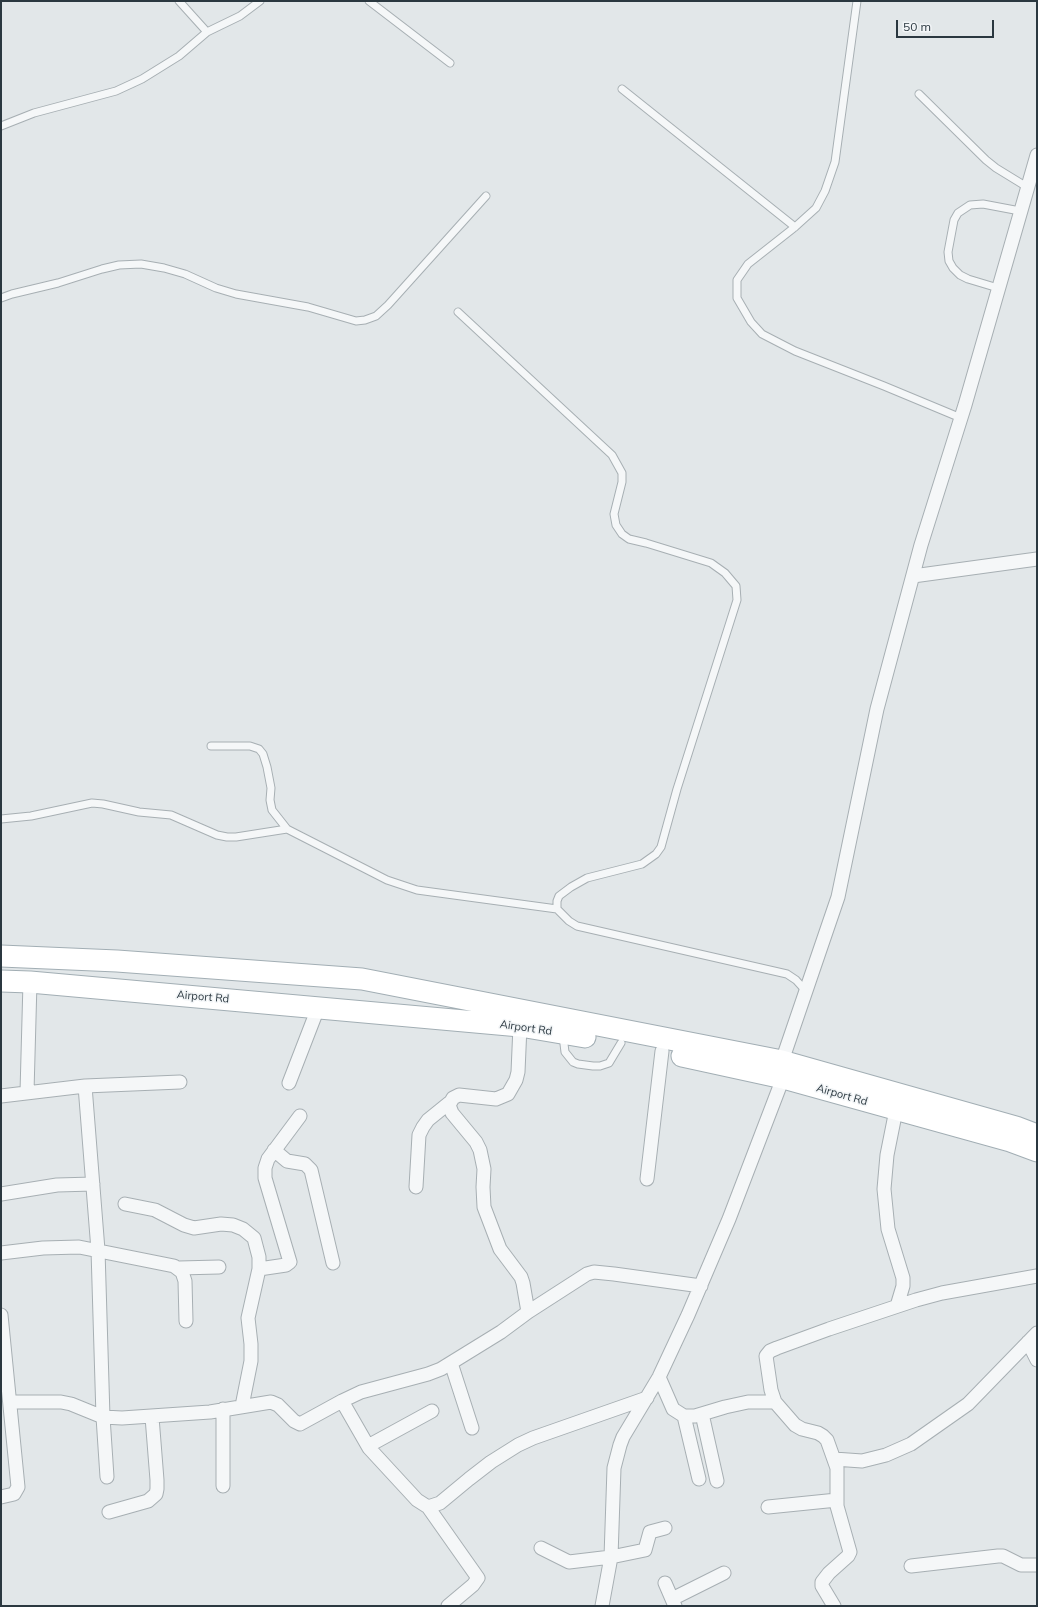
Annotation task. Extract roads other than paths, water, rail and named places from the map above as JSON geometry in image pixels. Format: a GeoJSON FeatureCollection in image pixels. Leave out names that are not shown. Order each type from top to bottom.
{"type":"FeatureCollection","features":[{"type":"Feature","properties":{"kind":"main road"},"geometry":{"type":"LineString","coordinates":[[1,956],[117,961],[362,979],[782,1070],[1009,1125],[1037,1134]]}},
{"type":"Feature","properties":{"kind":"main road","name":"Airport Rd"},"geometry":{"type":"LineString","coordinates":[[1,981],[30,982],[520,1026],[782,1070],[896,1110],[1037,1151]]}},
{"type":"Feature","properties":{"kind":"street"},"geometry":{"type":"LineString","coordinates":[[602,1606],[611,1557],[614,1468],[617,1457],[623,1437],[659,1378],[701,1286],[729,1218],[782,1070],[805,990],[838,897],[877,709],[921,545],[961,418],[1037,155]]}},
{"type":"Feature","properties":{"kind":"street"},"geometry":{"type":"LineString","coordinates":[[913,576],[1037,559]]}},
{"type":"Feature","properties":{"kind":"street"},"geometry":{"type":"LineString","coordinates":[[27,1092],[30,982]]}},
{"type":"Feature","properties":{"kind":"street"},"geometry":{"type":"LineString","coordinates":[[289,1083],[318,1008]]}},
{"type":"Feature","properties":{"kind":"street"},"geometry":{"type":"LineString","coordinates":[[416,1187],[419,1135],[428,1120],[449,1103],[452,1098],[459,1095],[496,1099],[508,1094],[516,1080],[520,1026]]}},
{"type":"Feature","properties":{"kind":"street"},"geometry":{"type":"LineString","coordinates":[[647,1179],[662,1051]]}},
{"type":"Feature","properties":{"kind":"street"},"geometry":{"type":"LineString","coordinates":[[1,1096],[85,1086],[180,1082]]}},
{"type":"Feature","properties":{"kind":"street"},"geometry":{"type":"LineString","coordinates":[[85,1086],[98,1250],[103,1418],[107,1478]]}},
{"type":"Feature","properties":{"kind":"street"},"geometry":{"type":"LineString","coordinates":[[449,1103],[452,1113],[476,1142],[480,1150],[484,1169],[484,1207],[500,1249],[521,1277],[528,1312]]}},
{"type":"Feature","properties":{"kind":"street"},"geometry":{"type":"LineString","coordinates":[[896,1110],[887,1155],[884,1190],[888,1229],[903,1278],[903,1286],[897,1306]]}},
{"type":"Feature","properties":{"kind":"street"},"geometry":{"type":"LineString","coordinates":[[259,1269],[286,1265],[290,1262],[264,1172],[266,1163],[274,1150],[300,1116]]}},
{"type":"Feature","properties":{"kind":"street"},"geometry":{"type":"LineString","coordinates":[[274,1150],[287,1161],[305,1164],[311,1170],[333,1263]]}},
{"type":"Feature","properties":{"kind":"street"},"geometry":{"type":"LineString","coordinates":[[1,1194],[57,1185],[93,1184]]}},
{"type":"Feature","properties":{"kind":"street"},"geometry":{"type":"LineString","coordinates":[[125,1204],[155,1210],[184,1225],[194,1228],[221,1224],[233,1225],[243,1229],[254,1238],[259,1257],[259,1269],[254,1297],[248,1318],[251,1361],[242,1406]]}},
{"type":"Feature","properties":{"kind":"street"},"geometry":{"type":"LineString","coordinates":[[1,1253],[65,1247],[98,1250],[179,1268],[219,1267]]}},
{"type":"Feature","properties":{"kind":"street"},"geometry":{"type":"LineString","coordinates":[[179,1268],[185,1281],[186,1321]]}},
{"type":"Feature","properties":{"kind":"street"},"geometry":{"type":"LineString","coordinates":[[10,1402],[61,1402],[71,1404],[103,1418],[152,1416],[224,1409],[274,1402],[299,1424],[342,1401],[369,1390],[428,1374],[451,1363],[501,1332],[580,1277],[594,1272],[701,1286]]}},
{"type":"Feature","properties":{"kind":"street"},"geometry":{"type":"LineString","coordinates":[[834,1606],[822,1586],[822,1582],[829,1573],[848,1556],[850,1552],[840,1518],[837,1500],[837,1468],[827,1440],[818,1432],[802,1429],[795,1425],[775,1402],[766,1356],[770,1351],[897,1306],[942,1293],[1037,1276]]}},
{"type":"Feature","properties":{"kind":"street"},"geometry":{"type":"LineString","coordinates":[[1,1315],[18,1487],[14,1494],[1,1497]]}},
{"type":"Feature","properties":{"kind":"street"},"geometry":{"type":"LineString","coordinates":[[834,1459],[862,1461],[886,1455],[911,1444],[968,1404],[1033,1338]]}},
{"type":"Feature","properties":{"kind":"street"},"geometry":{"type":"LineString","coordinates":[[1033,1338],[1037,1360]]}},
{"type":"Feature","properties":{"kind":"street"},"geometry":{"type":"LineString","coordinates":[[451,1363],[472,1428]]}},
{"type":"Feature","properties":{"kind":"street"},"geometry":{"type":"LineString","coordinates":[[659,1378],[673,1409],[684,1416],[695,1416],[748,1402],[775,1402]]}},
{"type":"Feature","properties":{"kind":"street"},"geometry":{"type":"LineString","coordinates":[[428,1507],[440,1503],[469,1478],[518,1445],[533,1438],[647,1398]]}},
{"type":"Feature","properties":{"kind":"street"},"geometry":{"type":"LineString","coordinates":[[342,1401],[368,1446],[417,1500],[428,1507],[478,1578],[473,1586],[448,1606]]}},
{"type":"Feature","properties":{"kind":"street"},"geometry":{"type":"LineString","coordinates":[[224,1409],[224,1486]]}},
{"type":"Feature","properties":{"kind":"street"},"geometry":{"type":"LineString","coordinates":[[368,1446],[432,1411]]}},
{"type":"Feature","properties":{"kind":"street"},"geometry":{"type":"LineString","coordinates":[[702,1414],[717,1481]]}},
{"type":"Feature","properties":{"kind":"street"},"geometry":{"type":"LineString","coordinates":[[109,1512],[148,1501],[156,1494],[157,1480],[152,1416]]}},
{"type":"Feature","properties":{"kind":"street"},"geometry":{"type":"LineString","coordinates":[[684,1416],[699,1479]]}},
{"type":"Feature","properties":{"kind":"street"},"geometry":{"type":"LineString","coordinates":[[768,1507],[837,1500]]}},
{"type":"Feature","properties":{"kind":"street"},"geometry":{"type":"LineString","coordinates":[[541,1548],[569,1562],[611,1557],[645,1550],[650,1532],[665,1528]]}},
{"type":"Feature","properties":{"kind":"street"},"geometry":{"type":"LineString","coordinates":[[911,1566],[998,1556],[1003,1556],[1021,1565],[1037,1565]]}},
{"type":"Feature","properties":{"kind":"street"},"geometry":{"type":"LineString","coordinates":[[665,1583],[674,1602],[724,1573]]}},
{"type":"Feature","properties":{"kind":"lane"},"geometry":{"type":"LineString","coordinates":[[178,1],[207,32]]}},
{"type":"Feature","properties":{"kind":"lane"},"geometry":{"type":"LineString","coordinates":[[1,126],[34,113],[116,91],[142,79],[179,56],[207,32],[240,16],[260,1]]}},
{"type":"Feature","properties":{"kind":"lane"},"geometry":{"type":"LineString","coordinates":[[369,1],[450,63]]}},
{"type":"Feature","properties":{"kind":"lane"},"geometry":{"type":"LineString","coordinates":[[856,1],[835,162],[825,191],[816,208],[795,227],[748,264],[737,280],[737,298],[751,322],[762,334],[794,351],[961,418]]}},
{"type":"Feature","properties":{"kind":"lane"},"geometry":{"type":"LineString","coordinates":[[622,89],[795,227]]}},
{"type":"Feature","properties":{"kind":"lane"},"geometry":{"type":"LineString","coordinates":[[919,94],[986,160],[1027,187]]}},
{"type":"Feature","properties":{"kind":"lane"},"geometry":{"type":"LineString","coordinates":[[1,298],[58,283],[102,269],[119,265],[141,264],[185,274],[216,288],[236,294],[308,307],[356,321],[365,320],[376,316],[388,305],[486,196]]}},
{"type":"Feature","properties":{"kind":"lane"},"geometry":{"type":"LineString","coordinates":[[998,288],[968,279],[960,275],[953,268],[949,261],[948,252],[954,220],[958,213],[970,205],[983,204],[1020,211]]}},
{"type":"Feature","properties":{"kind":"lane"},"geometry":{"type":"LineString","coordinates":[[458,312],[612,455],[622,472],[622,482],[614,514],[616,525],[622,534],[628,539],[711,563],[725,573],[736,586],[737,600],[677,789],[662,847],[656,854],[642,864],[587,878],[571,887],[559,896],[557,901],[557,909]]}},
{"type":"Feature","properties":{"kind":"lane"},"geometry":{"type":"LineString","coordinates":[[211,746],[250,746],[258,749],[264,754],[271,788],[270,800],[272,810],[286,829],[387,880],[418,890],[557,909],[569,921],[577,926],[787,974],[796,980],[805,990]]}},
{"type":"Feature","properties":{"kind":"lane"},"geometry":{"type":"LineString","coordinates":[[1,818],[31,816],[92,803],[139,812],[171,815],[217,835],[227,837],[236,837],[286,829]]}},
{"type":"Feature","properties":{"kind":"lane"},"geometry":{"type":"LineString","coordinates":[[562,1033],[565,1052],[568,1057],[573,1062],[584,1065],[600,1066],[609,1063],[621,1043]]}}]}
